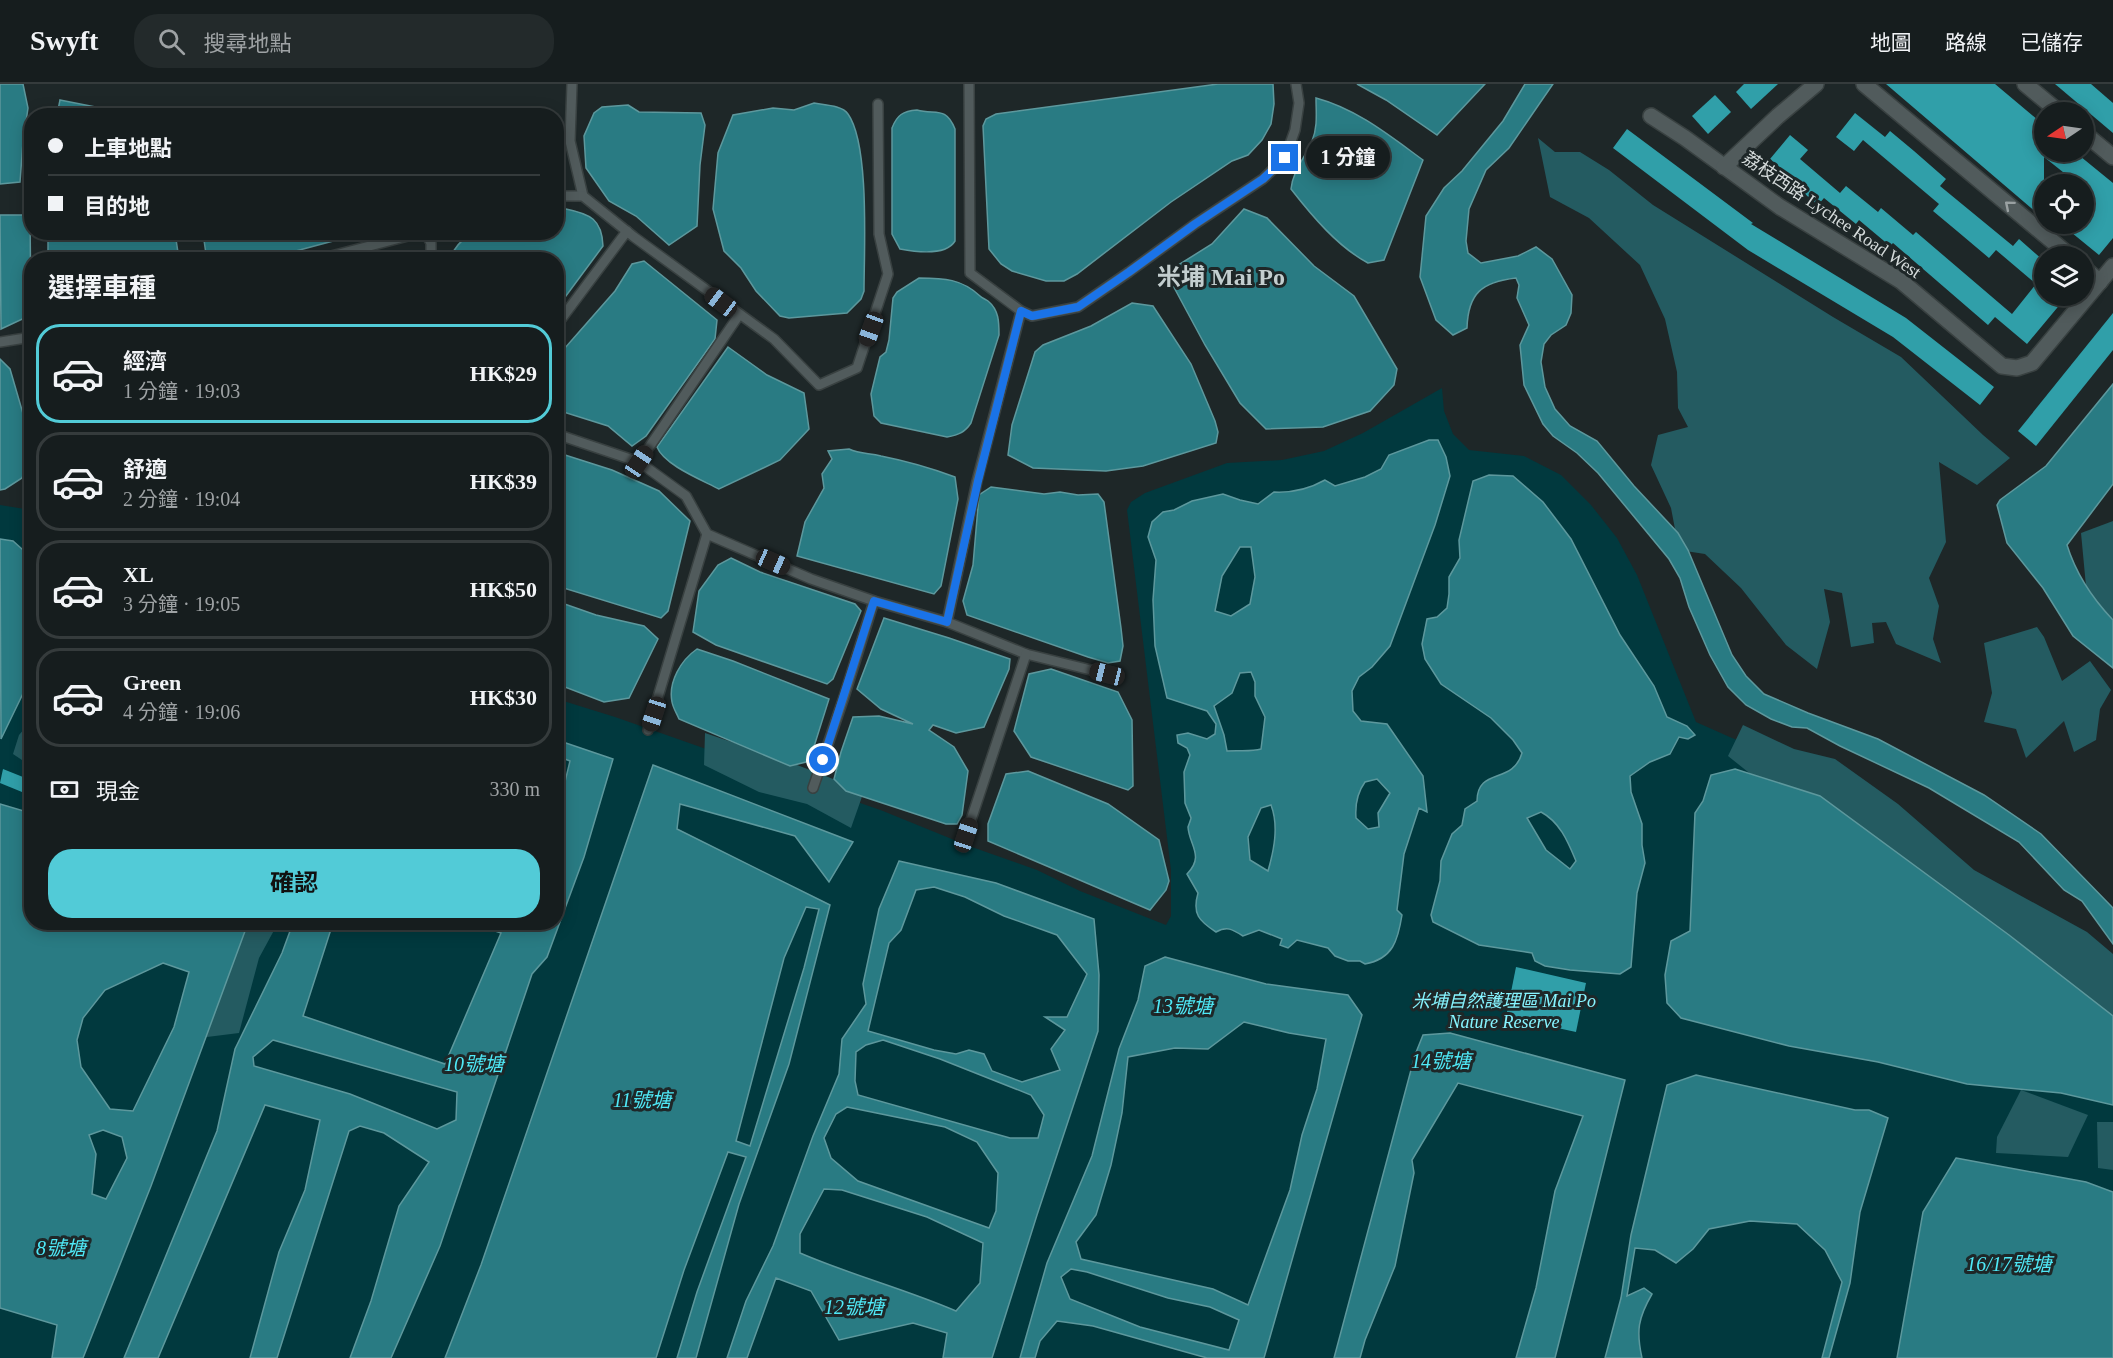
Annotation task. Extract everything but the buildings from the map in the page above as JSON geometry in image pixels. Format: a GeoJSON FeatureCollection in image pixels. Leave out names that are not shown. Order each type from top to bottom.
{"type":"FeatureCollection","features":[{"type":"Feature","properties":{"kind":"street"},"geometry":{"type":"LineString","coordinates":[[1724,167],[1816,84]]}},
{"type":"Feature","properties":{"kind":"street"},"geometry":{"type":"LineString","coordinates":[[1864,84],[2058,246]]}},
{"type":"Feature","properties":{"kind":"street"},"geometry":{"type":"LineString","coordinates":[[2025,84],[2047,102]]}},
{"type":"Feature","properties":{"kind":"street","name":"荔枝西路 Lychee Road West"},"geometry":{"type":"LineString","coordinates":[[1650,116],[1780,207],[1901,281],[2002,366],[2017,368],[2032,363],[2100,282]]}},
{"type":"Feature","properties":{"kind":"street"},"geometry":{"type":"LineString","coordinates":[[2094,141],[2113,157]]}},
{"type":"Feature","properties":{"kind":"street"},"geometry":{"type":"LineString","coordinates":[[2094,277],[2100,282],[2113,266]]}},
{"type":"Feature","properties":{"kind":"lane"},"geometry":{"type":"LineString","coordinates":[[572,84],[570,141],[583,196],[774,339],[819,385],[856,368],[888,274],[879,234],[878,104]]}},
{"type":"Feature","properties":{"kind":"lane"},"geometry":{"type":"LineString","coordinates":[[969,84],[970,273],[1021,311],[1032,316],[1078,307],[1263,179],[1285,158],[1295,130],[1299,103],[1296,84]]}},
{"type":"Feature","properties":{"kind":"lane"},"geometry":{"type":"LineString","coordinates":[[564,196],[583,196]]}},
{"type":"Feature","properties":{"kind":"lane"},"geometry":{"type":"LineString","coordinates":[[564,315],[627,231]]}},
{"type":"Feature","properties":{"kind":"lane"},"geometry":{"type":"LineString","coordinates":[[347,252],[393,240]]}},
{"type":"Feature","properties":{"kind":"lane"},"geometry":{"type":"LineString","coordinates":[[947,622],[978,481],[1021,311]]}},
{"type":"Feature","properties":{"kind":"lane"},"geometry":{"type":"LineString","coordinates":[[639,462],[739,315]]}},
{"type":"Feature","properties":{"kind":"lane"},"geometry":{"type":"LineString","coordinates":[[0,342],[24,338]]}},
{"type":"Feature","properties":{"kind":"lane"},"geometry":{"type":"LineString","coordinates":[[564,437],[639,462],[686,496],[707,534],[811,579],[874,601],[947,622],[1026,654],[1107,674]]}},
{"type":"Feature","properties":{"kind":"lane"},"geometry":{"type":"LineString","coordinates":[[648,730],[707,534]]}},
{"type":"Feature","properties":{"kind":"lane"},"geometry":{"type":"LineString","coordinates":[[813,788],[874,601]]}},
{"type":"Feature","properties":{"kind":"lane"},"geometry":{"type":"LineString","coordinates":[[964,841],[1026,654]]}},
{"type":"Feature","properties":{"kind":"green space","name":"米埔自然護理區 Mai Po Nature Reserve"},"geometry":{"type":"Polygon","coordinates":[[[1442,388],[1444,411],[1453,434],[1469,450],[1524,456],[1561,475],[1591,505],[1617,538],[1637,575],[1696,722],[1732,738],[1792,759],[2113,982],[2113,1358],[0,1358],[0,505],[24,509],[24,930],[564,930],[564,701],[883,811],[969,846],[1037,870],[1080,891],[1166,925],[1171,916],[1171,870],[1127,510],[1131,502],[1145,493],[1227,463],[1282,460],[1324,451],[1363,433],[1442,388]]]}},
{"type":"Feature","properties":{"kind":"shaded area"},"geometry":{"type":"Polygon","coordinates":[[[1538,138],[1555,152],[1580,152],[1609,170],[1653,205],[1901,357],[2010,458],[1977,485],[1939,462],[1946,542],[1929,578],[1939,606],[1933,639],[1941,663],[1896,644],[1886,622],[1872,623],[1874,643],[1851,647],[1842,593],[1824,589],[1830,622],[1817,669],[1786,645],[1741,588],[1705,554],[1679,550],[1671,508],[1651,465],[1658,435],[1688,427],[1678,408],[1677,372],[1665,319],[1640,265],[1589,218],[1550,197],[1538,138]]]}},
{"type":"Feature","properties":{"kind":"shaded area"},"geometry":{"type":"Polygon","coordinates":[[[2113,521],[2113,648],[2090,629],[2081,533],[2113,521]]]}},
{"type":"Feature","properties":{"kind":"shaded area"},"geometry":{"type":"Polygon","coordinates":[[[2037,627],[2044,637],[2062,681],[2090,661],[2111,690],[2100,709],[2096,740],[2074,752],[2064,721],[2026,758],[2016,729],[1984,722],[1992,693],[1984,643],[2037,627]]]}},
{"type":"Feature","properties":{"kind":"shaded area"},"geometry":{"type":"Polygon","coordinates":[[[1743,725],[1794,749],[1835,759],[1898,804],[1974,870],[2087,932],[2113,954],[2113,1026],[1773,792],[1728,756],[1743,725]]]}},
{"type":"Feature","properties":{"kind":"shaded area"},"geometry":{"type":"Polygon","coordinates":[[[24,729],[24,761],[13,754],[19,735],[24,729]]]}},
{"type":"Feature","properties":{"kind":"shaded area"},"geometry":{"type":"Polygon","coordinates":[[[705,733],[774,756],[864,791],[851,828],[807,804],[759,792],[704,765],[705,733]]]}},
{"type":"Feature","properties":{"kind":"shaded area"},"geometry":{"type":"Polygon","coordinates":[[[237,930],[274,930],[259,958],[239,1033],[199,1038],[237,930]]]}},
{"type":"Feature","properties":{"kind":"shaded area"},"geometry":{"type":"Polygon","coordinates":[[[2021,1090],[2088,1115],[2068,1157],[1996,1153],[1997,1137],[2021,1090]]]}},
{"type":"Feature","properties":{"kind":"shaded area"},"geometry":{"type":"Polygon","coordinates":[[[2097,1122],[2113,1122],[2113,1170],[2098,1168],[2097,1122]]]}},
{"type":"Feature","properties":{"kind":"water"},"geometry":{"type":"Polygon","coordinates":[[[0,84],[23,84],[28,108],[24,108],[20,182],[0,184],[0,84]]]}},
{"type":"Feature","properties":{"kind":"water"},"geometry":{"type":"Polygon","coordinates":[[[1218,84],[1273,84],[1274,104],[1271,124],[1262,140],[1248,155],[1232,161],[1171,202],[1077,274],[1064,281],[1046,281],[1012,271],[1001,264],[989,249],[983,126],[986,119],[996,114],[1218,84]]]}},
{"type":"Feature","properties":{"kind":"water"},"geometry":{"type":"Polygon","coordinates":[[[1357,84],[1485,84],[1437,135],[1386,100],[1357,84]]]}},
{"type":"Feature","properties":{"kind":"water"},"geometry":{"type":"Polygon","coordinates":[[[1525,84],[1553,84],[1509,148],[1486,170],[1469,209],[1466,241],[1468,253],[1481,263],[1518,256],[1536,247],[1552,259],[1572,295],[1571,313],[1566,325],[1551,335],[1544,344],[1541,362],[1545,387],[1555,409],[1570,426],[1597,441],[1634,486],[1678,533],[1688,550],[1732,655],[1746,676],[1764,694],[1878,739],[1984,795],[2041,834],[2113,908],[2113,944],[2082,901],[2064,890],[2019,842],[1929,788],[1807,728],[1792,727],[1771,719],[1746,705],[1728,687],[1710,655],[1689,607],[1680,578],[1669,559],[1598,473],[1577,453],[1553,436],[1543,424],[1524,385],[1520,345],[1529,325],[1517,298],[1519,285],[1516,278],[1494,283],[1479,291],[1470,306],[1467,328],[1453,335],[1436,320],[1420,277],[1426,216],[1444,188],[1462,171],[1503,121],[1525,84]]]}},
{"type":"Feature","properties":{"kind":"water"},"geometry":{"type":"Polygon","coordinates":[[[1316,98],[1359,116],[1423,160],[1384,260],[1368,263],[1346,248],[1317,220],[1291,189],[1297,170],[1314,136],[1316,98]]]}},
{"type":"Feature","properties":{"kind":"water"},"geometry":{"type":"Polygon","coordinates":[[[60,100],[101,108],[58,108],[60,100]]]}},
{"type":"Feature","properties":{"kind":"water"},"geometry":{"type":"Polygon","coordinates":[[[814,103],[837,107],[845,111],[855,129],[863,173],[864,291],[861,299],[847,313],[789,318],[780,316],[756,291],[741,268],[724,251],[713,209],[718,153],[733,115],[773,108],[794,110],[814,103]]]}},
{"type":"Feature","properties":{"kind":"water"},"geometry":{"type":"Polygon","coordinates":[[[628,105],[639,112],[701,113],[705,125],[700,165],[697,226],[669,245],[636,216],[609,201],[586,168],[584,136],[594,113],[602,107],[628,105]]]}},
{"type":"Feature","properties":{"kind":"water"},"geometry":{"type":"Polygon","coordinates":[[[917,110],[944,114],[955,129],[955,241],[951,246],[938,251],[922,252],[900,249],[892,234],[892,128],[901,114],[917,110]]]}},
{"type":"Feature","properties":{"kind":"water"},"geometry":{"type":"Polygon","coordinates":[[[564,209],[582,213],[593,219],[600,230],[603,246],[564,299],[564,252],[454,252],[462,240],[564,240],[564,209]]]}},
{"type":"Feature","properties":{"kind":"water"},"geometry":{"type":"Polygon","coordinates":[[[1244,209],[1267,218],[1314,266],[1354,296],[1397,369],[1394,385],[1370,411],[1323,427],[1266,429],[1240,403],[1170,280],[1175,267],[1212,244],[1244,209]]]}},
{"type":"Feature","properties":{"kind":"water"},"geometry":{"type":"Polygon","coordinates":[[[0,215],[24,215],[24,240],[30,240],[30,252],[24,252],[24,318],[1,329],[0,215]]]}},
{"type":"Feature","properties":{"kind":"water"},"geometry":{"type":"Polygon","coordinates":[[[48,240],[176,240],[178,252],[48,252],[48,240]]]}},
{"type":"Feature","properties":{"kind":"water"},"geometry":{"type":"Polygon","coordinates":[[[204,240],[334,240],[292,252],[206,252],[204,240]]]}},
{"type":"Feature","properties":{"kind":"water"},"geometry":{"type":"Polygon","coordinates":[[[644,261],[717,320],[715,339],[646,436],[632,446],[608,426],[564,412],[564,349],[615,291],[632,264],[644,261]]]}},
{"type":"Feature","properties":{"kind":"water"},"geometry":{"type":"Polygon","coordinates":[[[919,278],[945,279],[966,286],[992,305],[998,321],[999,335],[971,423],[961,433],[947,437],[881,423],[874,416],[871,394],[880,357],[886,352],[889,340],[893,298],[897,292],[919,278]]]}},
{"type":"Feature","properties":{"kind":"water"},"geometry":{"type":"Polygon","coordinates":[[[1132,303],[1153,306],[1191,364],[1215,421],[1218,432],[1216,443],[1143,466],[1106,471],[1033,468],[1008,455],[1012,425],[1035,352],[1043,345],[1091,326],[1132,303]]]}},
{"type":"Feature","properties":{"kind":"water"},"geometry":{"type":"Polygon","coordinates":[[[728,347],[767,375],[804,393],[809,429],[780,460],[719,489],[675,466],[661,454],[657,447],[728,347]]]}},
{"type":"Feature","properties":{"kind":"water"},"geometry":{"type":"Polygon","coordinates":[[[0,359],[10,369],[24,417],[24,473],[22,478],[0,490],[0,359]]]}},
{"type":"Feature","properties":{"kind":"water"},"geometry":{"type":"Polygon","coordinates":[[[2113,384],[2113,484],[2067,545],[2086,585],[2113,620],[2113,668],[2073,636],[2043,588],[2007,543],[1997,505],[2000,500],[2046,466],[2113,384]]]}},
{"type":"Feature","properties":{"kind":"water"},"geometry":{"type":"Polygon","coordinates":[[[1429,440],[1438,440],[1446,457],[1450,476],[1435,525],[1390,646],[1372,667],[1359,677],[1352,691],[1353,711],[1361,721],[1387,724],[1423,776],[1427,812],[1419,808],[1404,854],[1397,910],[1402,915],[1396,940],[1382,958],[1365,964],[1360,961],[1348,961],[1335,956],[1328,948],[1297,940],[1288,948],[1280,945],[1282,939],[1259,930],[1243,936],[1230,929],[1216,932],[1198,916],[1196,900],[1198,893],[1187,874],[1195,862],[1195,850],[1188,827],[1191,818],[1185,803],[1184,772],[1190,755],[1187,748],[1178,743],[1177,735],[1188,733],[1207,739],[1215,734],[1216,724],[1207,711],[1167,698],[1155,646],[1153,600],[1156,560],[1148,537],[1152,522],[1163,512],[1174,510],[1192,501],[1223,494],[1258,504],[1274,492],[1301,490],[1325,480],[1335,486],[1365,477],[1381,469],[1389,455],[1429,440]],[[1240,547],[1222,576],[1215,611],[1231,616],[1250,604],[1255,577],[1251,547],[1240,547]],[[1251,672],[1240,673],[1232,693],[1214,706],[1227,751],[1261,749],[1265,717],[1255,696],[1255,682],[1251,672]],[[1377,779],[1365,782],[1357,799],[1356,818],[1368,829],[1379,827],[1378,813],[1390,793],[1377,779]],[[1271,805],[1261,808],[1248,837],[1250,860],[1268,871],[1274,846],[1275,821],[1271,805]]]}},
{"type":"Feature","properties":{"kind":"water"},"geometry":{"type":"Polygon","coordinates":[[[849,449],[909,462],[955,477],[958,499],[941,586],[934,594],[797,556],[805,522],[824,488],[822,474],[832,459],[828,451],[849,449]]]}},
{"type":"Feature","properties":{"kind":"water"},"geometry":{"type":"Polygon","coordinates":[[[564,456],[612,470],[659,491],[690,521],[668,611],[661,618],[564,588],[564,456]]]}},
{"type":"Feature","properties":{"kind":"water"},"geometry":{"type":"Polygon","coordinates":[[[1489,475],[1513,476],[1543,502],[1571,539],[1620,635],[1654,686],[1667,717],[1687,726],[1695,735],[1688,739],[1679,737],[1670,754],[1650,762],[1630,776],[1631,792],[1642,824],[1645,863],[1637,893],[1631,967],[1620,974],[1545,966],[1535,961],[1532,953],[1479,945],[1433,922],[1431,915],[1440,881],[1441,861],[1452,834],[1462,825],[1465,809],[1477,801],[1483,784],[1511,769],[1522,753],[1513,740],[1491,718],[1441,684],[1425,659],[1422,644],[1427,619],[1437,617],[1447,608],[1449,577],[1460,558],[1459,540],[1473,481],[1489,475]],[[1541,812],[1527,818],[1546,850],[1570,869],[1576,861],[1563,833],[1548,816],[1541,812]]]}},
{"type":"Feature","properties":{"kind":"water"},"geometry":{"type":"Polygon","coordinates":[[[991,487],[1044,494],[1060,492],[1078,495],[1098,494],[1104,502],[1123,646],[1120,661],[1108,663],[1088,657],[967,615],[963,601],[973,565],[979,495],[991,487]]]}},
{"type":"Feature","properties":{"kind":"water"},"geometry":{"type":"Polygon","coordinates":[[[0,539],[13,541],[24,551],[24,691],[1,739],[0,539]]]}},
{"type":"Feature","properties":{"kind":"water"},"geometry":{"type":"Polygon","coordinates":[[[731,558],[760,572],[855,604],[861,611],[833,679],[827,684],[716,645],[693,632],[699,591],[718,565],[731,558]]]}},
{"type":"Feature","properties":{"kind":"water"},"geometry":{"type":"Polygon","coordinates":[[[564,604],[596,615],[644,626],[658,639],[629,698],[604,702],[564,687],[564,604]]]}},
{"type":"Feature","properties":{"kind":"water"},"geometry":{"type":"Polygon","coordinates":[[[884,618],[1010,659],[1009,669],[984,727],[956,733],[933,725],[929,730],[954,747],[968,771],[962,815],[957,824],[946,824],[846,791],[834,779],[853,717],[879,716],[913,724],[881,709],[857,689],[884,618]]]}},
{"type":"Feature","properties":{"kind":"water"},"geometry":{"type":"Polygon","coordinates":[[[697,649],[829,699],[812,753],[806,762],[790,766],[679,719],[671,694],[674,679],[681,665],[697,649]]]}},
{"type":"Feature","properties":{"kind":"water"},"geometry":{"type":"Polygon","coordinates":[[[1051,669],[1118,692],[1132,720],[1133,786],[1128,790],[1031,757],[1014,731],[1029,674],[1051,669]]]}},
{"type":"Feature","properties":{"kind":"water","name":"10號塘"},"geometry":{"type":"Polygon","coordinates":[[[564,742],[613,759],[584,857],[564,911],[564,786],[570,761],[564,759],[564,742]]]}},
{"type":"Feature","properties":{"kind":"water","name":"11號塘"},"geometry":{"type":"Polygon","coordinates":[[[653,765],[853,842],[829,882],[795,836],[680,804],[677,829],[830,905],[789,1064],[739,1204],[696,1358],[677,1358],[697,1292],[746,1157],[728,1152],[684,1270],[656,1358],[445,1358],[481,1265],[653,765]],[[806,907],[784,958],[736,1141],[750,1146],[804,968],[819,909],[806,907]]]}},
{"type":"Feature","properties":{"kind":"water"},"geometry":{"type":"Polygon","coordinates":[[[1735,769],[1820,796],[2009,935],[2113,1016],[2113,1105],[2061,1093],[1967,1084],[1878,1062],[1789,1046],[1681,1018],[1667,1003],[1665,975],[1671,941],[1690,931],[1695,813],[1703,801],[1711,775],[1735,769]]]}},
{"type":"Feature","properties":{"kind":"water"},"geometry":{"type":"Polygon","coordinates":[[[1028,771],[1108,804],[1159,840],[1169,881],[1166,890],[1150,910],[988,841],[988,824],[1006,774],[1028,771]]]}},
{"type":"Feature","properties":{"kind":"water","name":"8號塘"},"geometry":{"type":"Polygon","coordinates":[[[0,804],[24,811],[24,930],[245,930],[151,1186],[83,1358],[52,1358],[57,1325],[0,1308],[0,804]],[[163,963],[105,990],[83,1018],[77,1040],[81,1067],[110,1109],[133,1111],[174,1027],[189,972],[163,963]],[[103,1130],[89,1135],[96,1154],[92,1194],[106,1199],[127,1158],[122,1137],[103,1130]]]}},
{"type":"Feature","properties":{"kind":"water","name":"12號塘"},"geometry":{"type":"Polygon","coordinates":[[[899,861],[996,883],[1094,919],[1099,975],[1098,1031],[992,1358],[943,1358],[947,1333],[913,1323],[839,1340],[811,1291],[776,1278],[747,1358],[727,1358],[746,1301],[773,1246],[813,1136],[839,1074],[842,1039],[866,1004],[863,984],[879,909],[899,861]],[[934,887],[916,890],[901,930],[889,943],[868,1031],[934,1050],[956,1054],[969,1050],[984,1054],[992,1071],[1022,1082],[1060,1070],[1051,1049],[1065,1030],[1045,1017],[1067,1017],[1087,974],[1057,935],[1004,916],[965,897],[934,887]],[[883,1040],[866,1045],[856,1052],[855,1081],[858,1095],[1010,1138],[1038,1138],[1044,1115],[1031,1095],[940,1059],[883,1040]],[[847,1107],[836,1114],[824,1138],[831,1158],[858,1181],[989,1228],[996,1211],[998,1173],[977,1142],[945,1127],[847,1107]],[[824,1189],[800,1234],[800,1253],[956,1311],[980,1283],[983,1243],[927,1217],[842,1190],[824,1189]]]}},
{"type":"Feature","properties":{"kind":"water","name":"10號塘"},"geometry":{"type":"Polygon","coordinates":[[[290,930],[331,930],[303,1016],[445,1064],[501,933],[492,930],[557,930],[547,957],[532,974],[440,1246],[391,1358],[350,1358],[371,1301],[399,1206],[429,1162],[384,1133],[360,1126],[349,1131],[277,1358],[250,1358],[279,1252],[305,1190],[320,1120],[265,1105],[158,1358],[124,1358],[217,1131],[235,1049],[282,953],[290,930]],[[273,1040],[253,1057],[254,1066],[350,1094],[437,1129],[456,1120],[457,1092],[273,1040]]]}},
{"type":"Feature","properties":{"kind":"water","name":"13號塘"},"geometry":{"type":"Polygon","coordinates":[[[1165,957],[1266,984],[1348,995],[1362,1015],[1264,1358],[1207,1358],[1093,1326],[1057,1321],[1040,1341],[1035,1358],[1020,1358],[1047,1263],[1092,1156],[1119,1049],[1138,1000],[1145,966],[1165,957]],[[1244,1022],[1208,1049],[1175,1048],[1128,1057],[1122,1113],[1111,1165],[1096,1215],[1076,1242],[1081,1259],[1213,1289],[1248,1305],[1290,1190],[1302,1135],[1317,1089],[1326,1039],[1244,1022]],[[1071,1269],[1061,1277],[1070,1299],[1140,1327],[1229,1350],[1239,1320],[1210,1307],[1168,1298],[1071,1269]]]}},
{"type":"Feature","properties":{"kind":"water","name":"14號塘"},"geometry":{"type":"Polygon","coordinates":[[[1450,1033],[1625,1080],[1555,1358],[1516,1358],[1536,1288],[1555,1191],[1583,1116],[1458,1083],[1412,1160],[1414,1173],[1395,1266],[1360,1358],[1334,1358],[1415,1055],[1423,1035],[1450,1033]]]}},
{"type":"Feature","properties":{"kind":"water"},"geometry":{"type":"Polygon","coordinates":[[[1696,1075],[1855,1110],[1869,1110],[1888,1118],[1860,1212],[1850,1283],[1829,1358],[1822,1358],[1842,1282],[1825,1250],[1797,1224],[1750,1221],[1709,1229],[1693,1249],[1676,1263],[1655,1250],[1635,1248],[1627,1296],[1644,1288],[1652,1294],[1641,1318],[1639,1340],[1642,1358],[1605,1358],[1621,1298],[1631,1235],[1667,1085],[1696,1075]]]}},
{"type":"Feature","properties":{"kind":"water","name":"16/17號塘"},"geometry":{"type":"Polygon","coordinates":[[[1956,1158],[2086,1182],[2113,1192],[2113,1358],[1897,1358],[1923,1212],[1956,1158]]]}},
{"type":"Feature","properties":{"kind":"district","name":"米埔 Mai Po"},"geometry":{"type":"Point","coordinates":[1221,277]}},
{"type":"Feature","properties":{"kind":"route"},"geometry":{"type":"LineString","coordinates":[[823,760],[874,601],[947,622],[978,481],[1021,311],[1032,316],[1078,307],[1263,179],[1285,158]]}}]}
